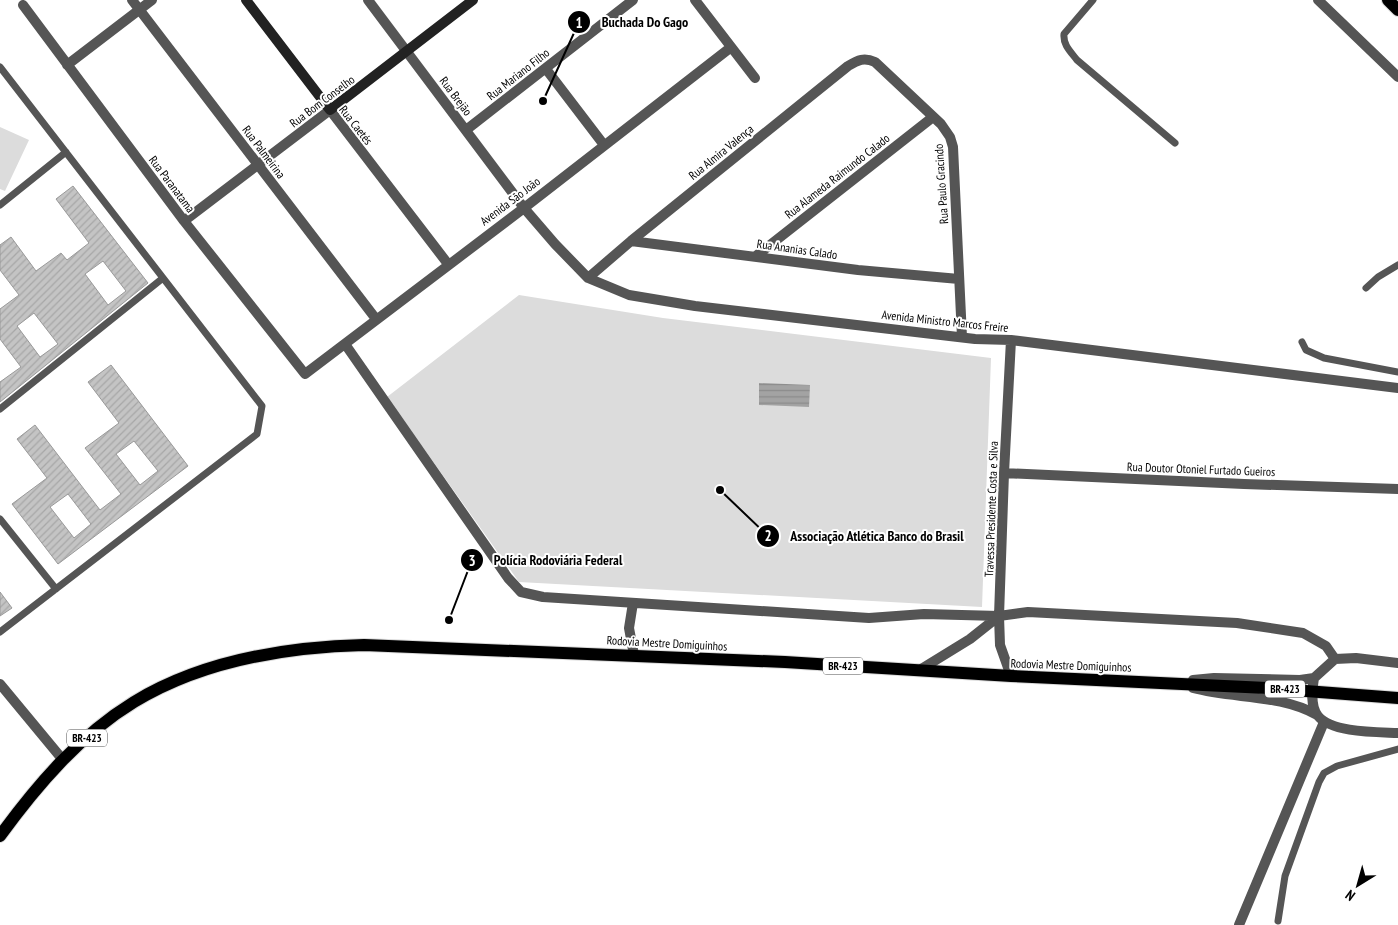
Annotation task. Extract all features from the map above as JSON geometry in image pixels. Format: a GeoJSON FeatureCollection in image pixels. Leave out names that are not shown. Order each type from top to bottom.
{"type":"FeatureCollection","features":[{"type":"Feature","properties":{"kind":"main road"},"geometry":{"type":"LineString","coordinates":[[1388,0],[1398,10]]}},
{"type":"Feature","properties":{"kind":"main road","name":"Rodovia Mestre Domiguinhos"},"geometry":{"type":"LineString","coordinates":[[0,836],[17,813],[77,746],[109,720],[145,696],[198,671],[276,652],[322,646],[364,645],[634,655],[1172,683],[1398,698]]}},
{"type":"Feature","properties":{"kind":"street","name":"Rua Palmeirina"},"geometry":{"type":"LineString","coordinates":[[132,0],[376,319]]}},
{"type":"Feature","properties":{"kind":"street"},"geometry":{"type":"LineString","coordinates":[[67,65],[152,0]]}},
{"type":"Feature","properties":{"kind":"street","name":"Rua Caetés"},"geometry":{"type":"LineString","coordinates":[[246,0],[448,264]]}},
{"type":"Feature","properties":{"kind":"street","name":"Rua Brejão"},"geometry":{"type":"LineString","coordinates":[[368,0],[524,208]]}},
{"type":"Feature","properties":{"kind":"street","name":"Rua Bom Conselho"},"geometry":{"type":"LineString","coordinates":[[184,221],[473,0]]}},
{"type":"Feature","properties":{"kind":"street","name":"Rua Mariano Filho"},"geometry":{"type":"LineString","coordinates":[[466,130],[633,0]]}},
{"type":"Feature","properties":{"kind":"street"},"geometry":{"type":"LineString","coordinates":[[695,0],[730,48],[755,78]]}},
{"type":"Feature","properties":{"kind":"street"},"geometry":{"type":"LineString","coordinates":[[1318,0],[1398,77]]}},
{"type":"Feature","properties":{"kind":"street","name":"Rua Paranatama"},"geometry":{"type":"LineString","coordinates":[[23,5],[184,221],[305,374]]}},
{"type":"Feature","properties":{"kind":"street","name":"Avenida São João"},"geometry":{"type":"LineString","coordinates":[[305,374],[524,208],[730,48]]}},
{"type":"Feature","properties":{"kind":"street","name":"Rua Almira Valença"},"geometry":{"type":"LineString","coordinates":[[588,278],[631,241],[848,66],[860,59],[868,59],[875,62]]}},
{"type":"Feature","properties":{"kind":"street","name":"Rua Paulo Gracindo"},"geometry":{"type":"LineString","coordinates":[[875,62],[941,124],[950,137],[953,148],[962,337]]}},
{"type":"Feature","properties":{"kind":"street"},"geometry":{"type":"LineString","coordinates":[[546,69],[604,144]]}},
{"type":"Feature","properties":{"kind":"street","name":"Rua Alameda Raimundo Calado"},"geometry":{"type":"LineString","coordinates":[[756,256],[933,117]]}},
{"type":"Feature","properties":{"kind":"street","name":"Avenida Ministro Marcos Freire"},"geometry":{"type":"LineString","coordinates":[[524,208],[588,278],[629,295],[687,305],[962,337],[1011,340],[1398,388]]}},
{"type":"Feature","properties":{"kind":"street","name":"Rua Ananias Calado"},"geometry":{"type":"LineString","coordinates":[[631,241],[858,270],[960,279]]}},
{"type":"Feature","properties":{"kind":"street","name":"Travessa Presidente Costa e Silva"},"geometry":{"type":"LineString","coordinates":[[1011,340],[999,616],[1000,645],[1011,676]]}},
{"type":"Feature","properties":{"kind":"street"},"geometry":{"type":"LineString","coordinates":[[345,344],[517,589],[521,592],[544,596],[869,618],[924,614],[999,616],[1028,612],[1238,623],[1303,633],[1326,646],[1335,659]]}},
{"type":"Feature","properties":{"kind":"street","name":"Rua Doutor Otoniel Furtado Gueiros"},"geometry":{"type":"LineString","coordinates":[[1004,473],[1398,489]]}},
{"type":"Feature","properties":{"kind":"street"},"geometry":{"type":"LineString","coordinates":[[633,602],[629,628],[634,655]]}},
{"type":"Feature","properties":{"kind":"street"},"geometry":{"type":"LineString","coordinates":[[918,670],[970,639],[999,616]]}},
{"type":"Feature","properties":{"kind":"street"},"geometry":{"type":"LineString","coordinates":[[1172,683],[1214,678],[1300,680],[1314,678],[1335,659],[1356,658],[1398,664]]}},
{"type":"Feature","properties":{"kind":"street"},"geometry":{"type":"LineString","coordinates":[[1314,678],[1312,692],[1314,706],[1321,719]]}},
{"type":"Feature","properties":{"kind":"street"},"geometry":{"type":"LineString","coordinates":[[1172,683],[1215,694],[1293,704],[1306,709],[1321,719],[1347,729],[1398,733]]}},
{"type":"Feature","properties":{"kind":"street"},"geometry":{"type":"LineString","coordinates":[[0,684],[63,760]]}},
{"type":"Feature","properties":{"kind":"street"},"geometry":{"type":"LineString","coordinates":[[1239,925],[1321,719]]}},
{"type":"Feature","properties":{"kind":"lane"},"geometry":{"type":"LineString","coordinates":[[1092,0],[1064,34],[1066,47],[1077,60],[1175,143]]}},
{"type":"Feature","properties":{"kind":"lane"},"geometry":{"type":"LineString","coordinates":[[0,67],[262,406],[257,434],[0,632]]}},
{"type":"Feature","properties":{"kind":"lane"},"geometry":{"type":"LineString","coordinates":[[0,205],[66,152]]}},
{"type":"Feature","properties":{"kind":"lane"},"geometry":{"type":"LineString","coordinates":[[1366,288],[1378,277],[1398,265]]}},
{"type":"Feature","properties":{"kind":"lane"},"geometry":{"type":"LineString","coordinates":[[0,409],[163,278]]}},
{"type":"Feature","properties":{"kind":"lane"},"geometry":{"type":"LineString","coordinates":[[1302,342],[1306,350],[1324,358],[1398,372]]}},
{"type":"Feature","properties":{"kind":"lane"},"geometry":{"type":"LineString","coordinates":[[0,519],[56,590]]}},
{"type":"Feature","properties":{"kind":"lane"},"geometry":{"type":"LineString","coordinates":[[1278,921],[1285,876],[1324,773],[1345,764],[1398,749]]}},
{"type":"Feature","properties":{"kind":"shaded area"},"geometry":{"type":"Polygon","coordinates":[[[0,127],[29,140],[5,191],[0,189],[0,127]]]}},
{"type":"Feature","properties":{"kind":"shaded area"},"geometry":{"type":"Polygon","coordinates":[[[519,295],[663,318],[991,358],[982,607],[519,582],[387,397],[519,295]]]}},
{"type":"Feature","properties":{"kind":"shaded area"},"geometry":{"type":"Polygon","coordinates":[[[759,383],[810,385],[809,407],[759,405],[759,383]]]}},
{"type":"Feature","properties":{"kind":"building"},"geometry":{"type":"Polygon","coordinates":[[[73,186],[148,283],[0,402],[0,382],[21,367],[0,339],[0,309],[19,295],[0,270],[0,245],[11,237],[36,271],[61,253],[67,260],[89,243],[56,199],[73,186]],[[103,261],[85,274],[108,305],[126,291],[103,261]],[[34,313],[17,326],[40,357],[58,344],[34,313]]]}},
{"type":"Feature","properties":{"kind":"building"},"geometry":{"type":"Polygon","coordinates":[[[111,365],[188,466],[58,564],[12,504],[47,478],[17,439],[35,425],[100,510],[121,494],[85,448],[119,423],[88,382],[111,365]],[[134,441],[116,454],[140,485],[158,471],[134,441]],[[68,494],[50,507],[74,538],[91,524],[68,494]]]}},
{"type":"Feature","properties":{"kind":"building"},"geometry":{"type":"Polygon","coordinates":[[[0,592],[12,608],[0,616],[0,592]]]}},
{"type":"Feature","properties":{"kind":"place","name":"Buchada Do Gago"},"geometry":{"type":"Point","coordinates":[543,101]}},
{"type":"Feature","properties":{"kind":"place","name":"Associação Atlética Banco do Brasil"},"geometry":{"type":"Point","coordinates":[720,490]}},
{"type":"Feature","properties":{"kind":"place","name":"Polícia Rodoviária Federal"},"geometry":{"type":"Point","coordinates":[449,620]}}]}
